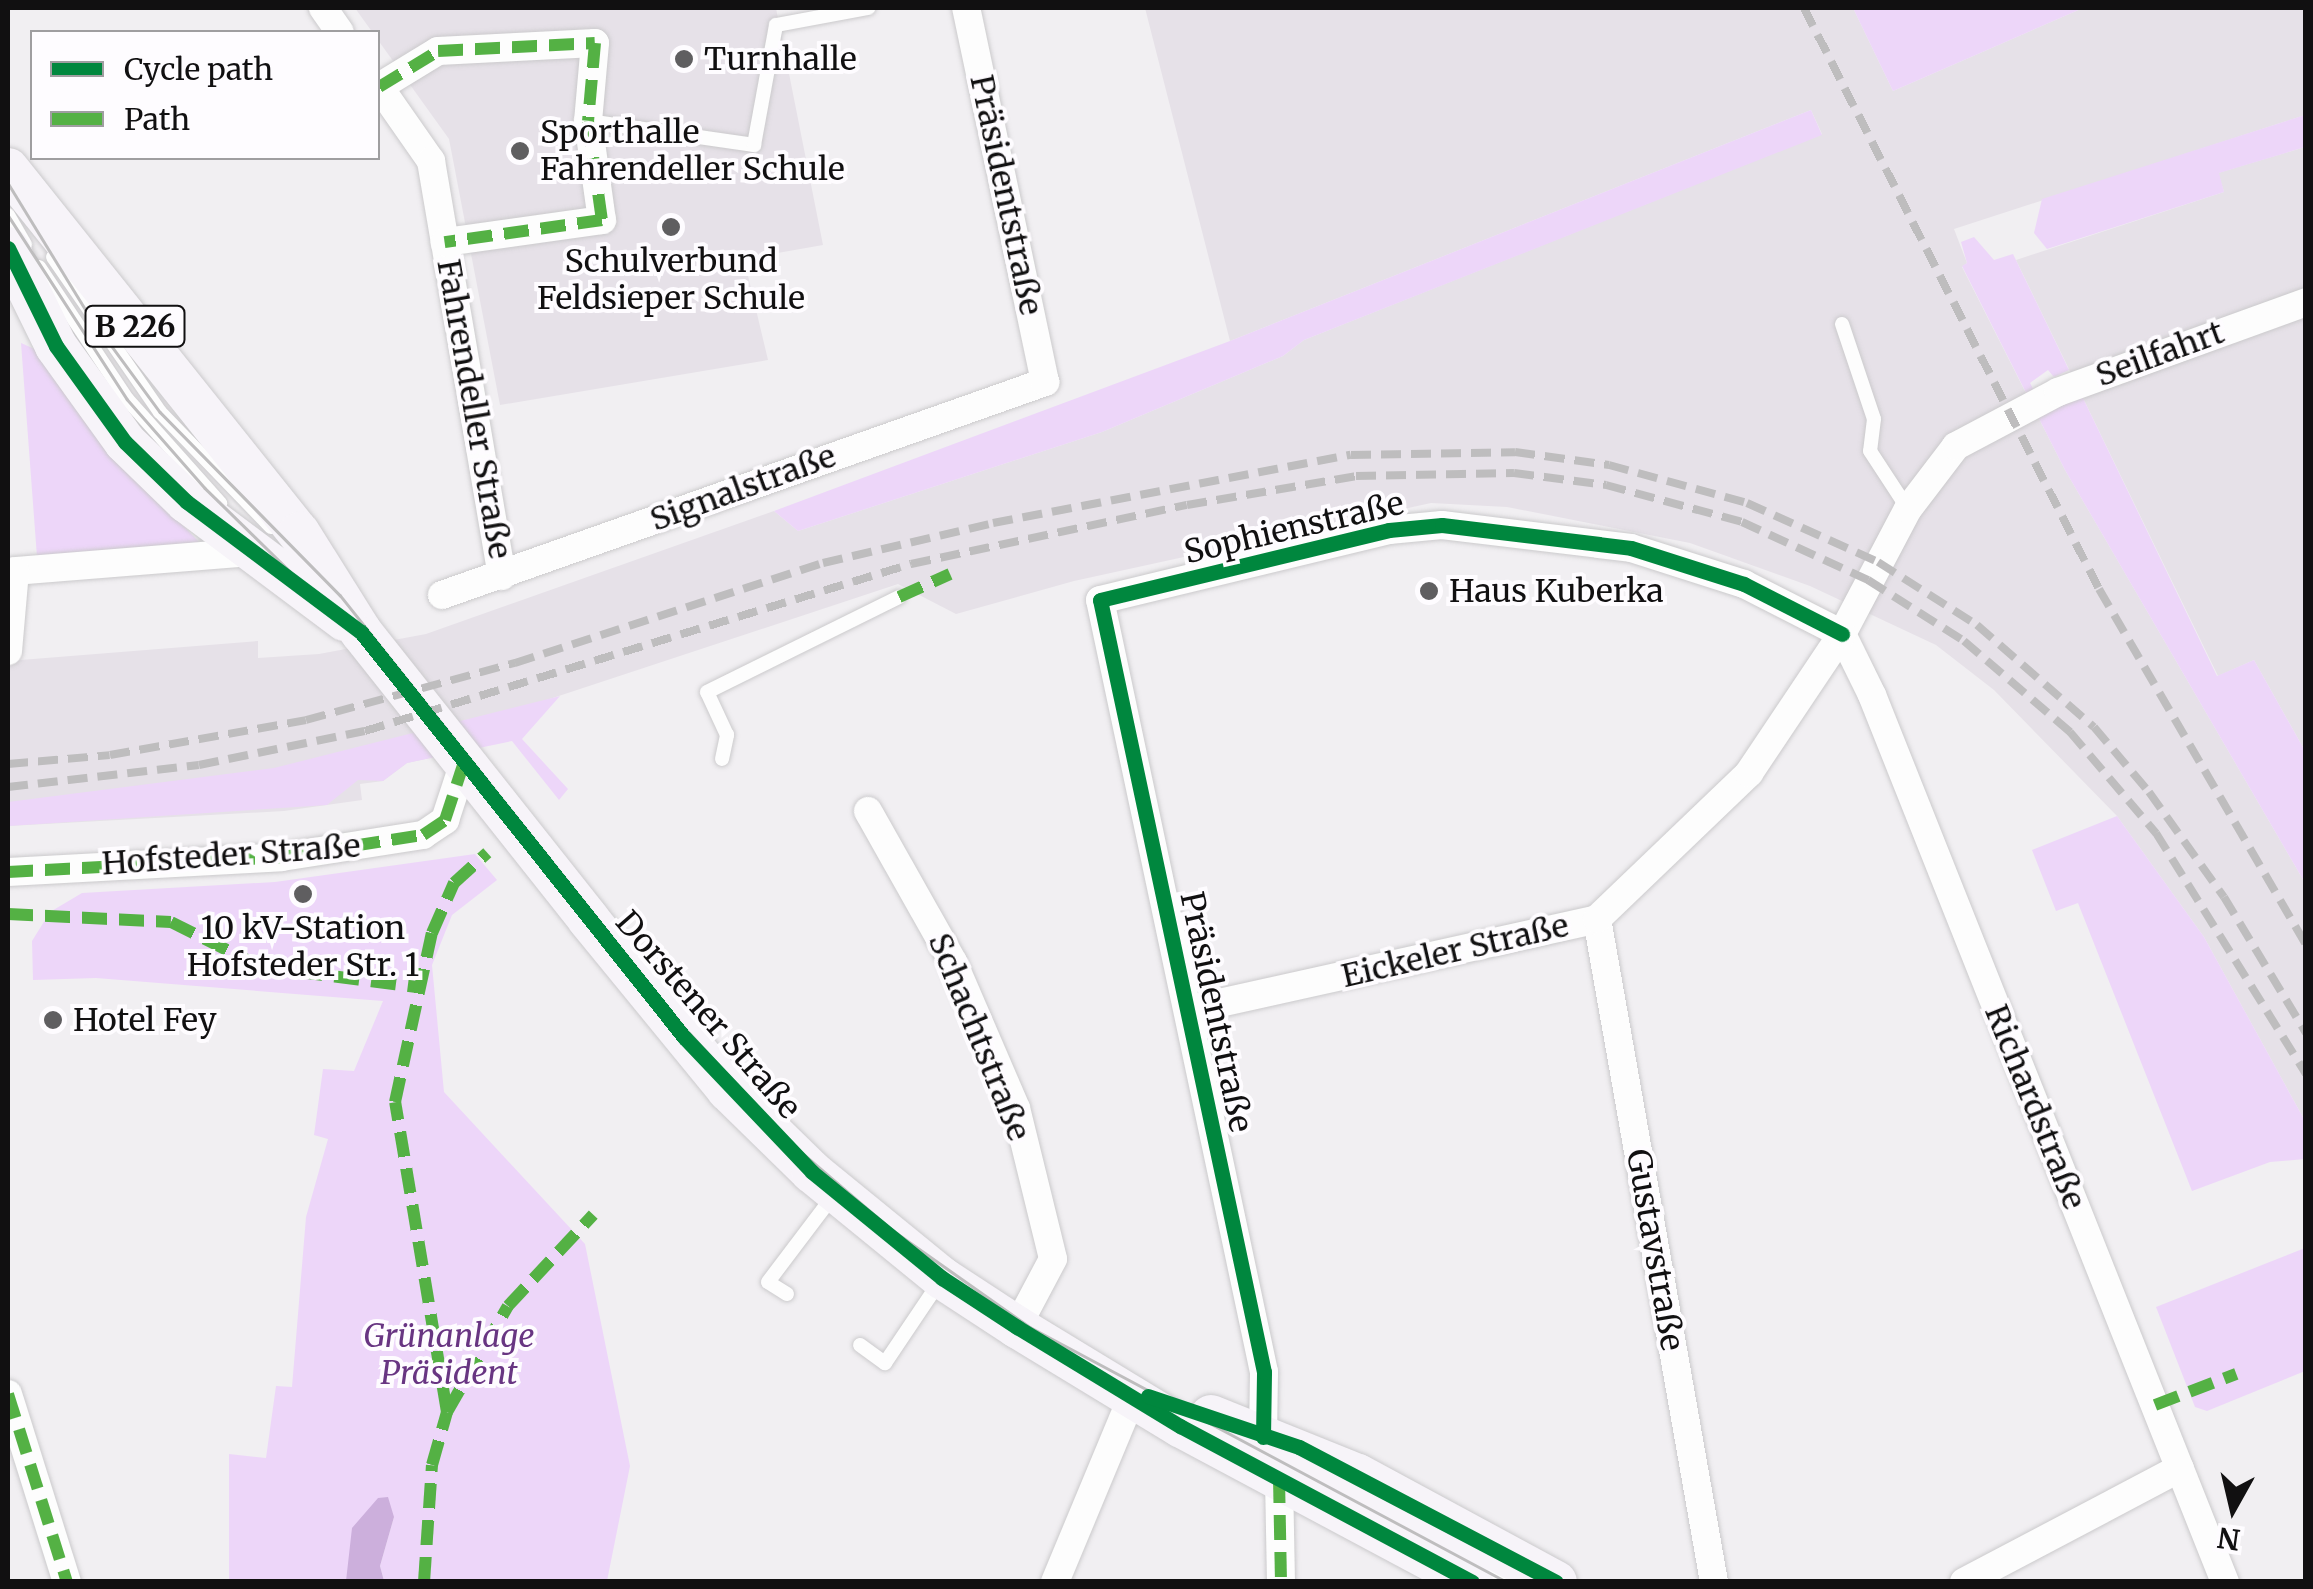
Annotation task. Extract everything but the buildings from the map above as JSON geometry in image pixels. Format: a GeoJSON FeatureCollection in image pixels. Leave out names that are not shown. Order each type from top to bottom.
{"type":"FeatureCollection","features":[{"type":"Feature","properties":{"kind":"main road","name":"Dorstener Straße"},"geometry":{"type":"LineString","coordinates":[[8,169],[298,533],[343,610],[728,1090],[836,1192],[942,1278],[1018,1328],[1134,1392],[1180,1426],[1472,1582]]}},
{"type":"Feature","properties":{"kind":"main road","name":"Dorstener Straße"},"geometry":{"type":"LineString","coordinates":[[8,248],[56,346],[124,442],[249,552],[343,610]]}},
{"type":"Feature","properties":{"kind":"main road","name":"Dorstener Straße"},"geometry":{"type":"LineString","coordinates":[[1134,1392],[1358,1474],[1556,1582]]}},
{"type":"Feature","properties":{"kind":"main road"},"geometry":{"type":"LineString","coordinates":[[1263,1437],[1279,1478]]}},
{"type":"Feature","properties":{"kind":"street"},"geometry":{"type":"LineString","coordinates":[[323,8],[339,30]]}},
{"type":"Feature","properties":{"kind":"street","name":"Präsidentstraße"},"geometry":{"type":"LineString","coordinates":[[966,8],[1045,382]]}},
{"type":"Feature","properties":{"kind":"street","name":"Fahrendeller Straße"},"geometry":{"type":"LineString","coordinates":[[380,85],[438,51],[595,43],[588,121],[602,220],[445,242]]}},
{"type":"Feature","properties":{"kind":"street","name":"Fahrendeller Straße"},"geometry":{"type":"LineString","coordinates":[[380,89],[432,161],[502,576]]}},
{"type":"Feature","properties":{"kind":"street","name":"Seilfahrt"},"geometry":{"type":"LineString","coordinates":[[2016,412],[2306,302]]}},
{"type":"Feature","properties":{"kind":"street","name":"Signalstraße"},"geometry":{"type":"LineString","coordinates":[[442,596],[1045,382]]}},
{"type":"Feature","properties":{"kind":"street","name":"Eickeler Straße"},"geometry":{"type":"LineString","coordinates":[[1188,1010],[1597,918],[1749,773],[1842,634],[1908,509],[1956,446],[2016,412]]}},
{"type":"Feature","properties":{"kind":"street","name":"Sophienstraße"},"geometry":{"type":"LineString","coordinates":[[1100,600],[1389,530],[1442,525],[1631,548],[1744,584],[1842,634]]}},
{"type":"Feature","properties":{"kind":"street"},"geometry":{"type":"LineString","coordinates":[[8,651],[11,563],[249,552]]}},
{"type":"Feature","properties":{"kind":"street","name":"Präsidentstraße"},"geometry":{"type":"LineString","coordinates":[[1100,600],[1264,1372],[1263,1437]]}},
{"type":"Feature","properties":{"kind":"street","name":"Richardstraße"},"geometry":{"type":"LineString","coordinates":[[1842,634],[1872,695],[2225,1582]]}},
{"type":"Feature","properties":{"kind":"street","name":"Hofsteder Straße"},"geometry":{"type":"LineString","coordinates":[[8,872],[282,857],[423,835],[444,820],[465,759]]}},
{"type":"Feature","properties":{"kind":"street","name":"Schachtstraße"},"geometry":{"type":"LineString","coordinates":[[868,811],[953,962],[1016,1108],[1053,1259],[1018,1328]]}},
{"type":"Feature","properties":{"kind":"street","name":"Gustavstraße"},"geometry":{"type":"LineString","coordinates":[[1597,918],[1714,1582]]}},
{"type":"Feature","properties":{"kind":"street"},"geometry":{"type":"LineString","coordinates":[[1055,1582],[1134,1392]]}},
{"type":"Feature","properties":{"kind":"street"},"geometry":{"type":"LineString","coordinates":[[8,1394],[16,1463],[67,1582]]}},
{"type":"Feature","properties":{"kind":"street"},"geometry":{"type":"LineString","coordinates":[[1964,1582],[2180,1468]]}},
{"type":"Feature","properties":{"kind":"street"},"geometry":{"type":"LineString","coordinates":[[1279,1478],[1281,1582]]}},
{"type":"Feature","properties":{"kind":"lane"},"geometry":{"type":"LineString","coordinates":[[588,121],[754,145],[776,25],[868,8]]}},
{"type":"Feature","properties":{"kind":"lane"},"geometry":{"type":"LineString","coordinates":[[8,183],[89,315],[160,412],[343,610]]}},
{"type":"Feature","properties":{"kind":"lane"},"geometry":{"type":"LineString","coordinates":[[8,215],[127,399],[205,488],[343,610]]}},
{"type":"Feature","properties":{"kind":"lane"},"geometry":{"type":"LineString","coordinates":[[1842,324],[1874,418],[1870,450],[1908,509]]}},
{"type":"Feature","properties":{"kind":"lane"},"geometry":{"type":"LineString","coordinates":[[722,759],[727,735],[707,692],[899,596]]}},
{"type":"Feature","properties":{"kind":"lane"},"geometry":{"type":"LineString","coordinates":[[787,1294],[768,1282],[836,1192]]}},
{"type":"Feature","properties":{"kind":"lane"},"geometry":{"type":"LineString","coordinates":[[860,1345],[885,1363],[942,1278]]}},
{"type":"Feature","properties":{"kind":"lane"},"geometry":{"type":"LineString","coordinates":[[1263,1437],[1290,1467],[1507,1582]]}},
{"type":"Feature","properties":{"kind":"shaded area"},"geometry":{"type":"Polygon","coordinates":[[[355,8],[776,8],[823,245],[744,259],[768,360],[500,405],[449,139],[380,43],[380,30],[371,30],[355,8]]]}},
{"type":"Feature","properties":{"kind":"shaded area"},"geometry":{"type":"Polygon","coordinates":[[[1145,8],[1853,8],[1893,91],[2083,8],[2305,8],[2305,115],[1954,229],[1967,263],[1962,267],[2065,470],[2305,883],[2305,1121],[2204,937],[2117,816],[1994,690],[1936,645],[1810,586],[1690,543],[1507,507],[1431,503],[1074,581],[956,614],[898,584],[495,717],[512,740],[407,763],[383,781],[360,784],[362,800],[284,811],[8,826],[8,661],[258,641],[258,658],[319,654],[426,634],[774,511],[798,531],[1102,432],[1283,356],[1304,340],[1822,134],[1811,110],[1230,341],[1145,8]]]}},
{"type":"Feature","properties":{"kind":"shaded area"},"geometry":{"type":"Polygon","coordinates":[[[2305,147],[2305,751],[2254,660],[2218,676],[2016,260],[2224,192],[2218,173],[2305,147]]]}},
{"type":"Feature","properties":{"kind":"shaded area"},"geometry":{"type":"Polygon","coordinates":[[[388,1497],[394,1517],[380,1566],[384,1581],[346,1581],[352,1528],[378,1498],[388,1497]]]}},
{"type":"Feature","properties":{"kind":"green space"},"geometry":{"type":"Polygon","coordinates":[[[1853,8],[2083,8],[1893,91],[1853,8]]]}},
{"type":"Feature","properties":{"kind":"green space"},"geometry":{"type":"Polygon","coordinates":[[[1811,110],[1822,135],[1304,340],[1283,356],[1102,432],[798,531],[774,511],[1230,341],[1811,110]]]}},
{"type":"Feature","properties":{"kind":"green space"},"geometry":{"type":"Polygon","coordinates":[[[2305,115],[2305,147],[2219,173],[2224,192],[2047,249],[2034,233],[2042,199],[2305,115]]]}},
{"type":"Feature","properties":{"kind":"green space"},"geometry":{"type":"Polygon","coordinates":[[[1974,237],[1994,260],[2013,254],[2069,370],[2054,377],[2048,370],[2030,383],[2045,411],[2081,394],[2217,676],[2254,660],[2305,751],[2305,883],[2065,470],[1962,266],[1967,263],[1961,242],[1974,237]]]}},
{"type":"Feature","properties":{"kind":"green space"},"geometry":{"type":"Polygon","coordinates":[[[21,343],[39,351],[98,439],[201,544],[37,557],[21,343]]]}},
{"type":"Feature","properties":{"kind":"green space"},"geometry":{"type":"Polygon","coordinates":[[[560,696],[522,739],[568,789],[559,800],[512,741],[407,763],[383,781],[358,780],[327,805],[8,826],[8,802],[274,768],[560,696]]]}},
{"type":"Feature","properties":{"kind":"green space"},"geometry":{"type":"Polygon","coordinates":[[[2117,816],[2204,937],[2305,1121],[2305,1159],[2270,1162],[2192,1191],[2078,903],[2056,911],[2032,850],[2117,816]]]}},
{"type":"Feature","properties":{"kind":"green space","name":"Grünanlage Präsident"},"geometry":{"type":"Polygon","coordinates":[[[475,854],[497,880],[452,915],[432,965],[444,1092],[585,1244],[630,1466],[607,1581],[384,1581],[380,1566],[394,1517],[346,1581],[229,1581],[229,1454],[266,1458],[276,1386],[292,1387],[306,1217],[328,1139],[314,1135],[323,1069],[354,1071],[383,1001],[96,978],[33,980],[32,941],[50,912],[82,893],[275,882],[475,854]]]}},
{"type":"Feature","properties":{"kind":"green space"},"geometry":{"type":"Polygon","coordinates":[[[2305,1248],[2305,1371],[2207,1411],[2195,1407],[2156,1307],[2305,1248]]]}},
{"type":"Feature","properties":{"kind":"tram line"},"geometry":{"type":"LineString","coordinates":[[8,183],[89,315],[160,412],[340,595],[684,1027],[792,1144],[891,1229],[1030,1327],[1507,1582]]}},
{"type":"Feature","properties":{"kind":"tram line"},"geometry":{"type":"LineString","coordinates":[[8,215],[127,399],[205,488],[356,636]]}},
{"type":"Feature","properties":{"kind":"tram line"},"geometry":{"type":"LineString","coordinates":[[1274,1475],[1472,1582]]}},
{"type":"Feature","properties":{"kind":"railway"},"geometry":{"type":"LineString","coordinates":[[1804,8],[2099,589],[2306,944]]}},
{"type":"Feature","properties":{"kind":"railway"},"geometry":{"type":"LineString","coordinates":[[8,764],[110,755],[306,720],[515,663],[823,563],[993,523],[1351,455],[1515,452],[1609,465],[1747,503],[1878,562],[1977,625],[2094,727],[2149,792],[2224,897],[2306,1033]]}},
{"type":"Feature","properties":{"kind":"railway"},"geometry":{"type":"LineString","coordinates":[[8,787],[199,765],[365,731],[911,564],[1187,505],[1356,476],[1514,473],[1606,485],[1742,522],[1868,580],[1964,641],[2070,732],[2156,833],[2306,1074]]}},
{"type":"Feature","properties":{"kind":"marked path"},"geometry":{"type":"LineString","coordinates":[[380,86],[438,51],[595,43],[588,121],[602,220],[445,242]]}},
{"type":"Feature","properties":{"kind":"marked path"},"geometry":{"type":"LineString","coordinates":[[899,597],[950,574]]}},
{"type":"Feature","properties":{"kind":"marked path"},"geometry":{"type":"LineString","coordinates":[[8,872],[282,857],[423,835],[445,820],[465,759]]}},
{"type":"Feature","properties":{"kind":"marked path"},"geometry":{"type":"LineString","coordinates":[[424,1582],[432,1465],[447,1412],[395,1102],[432,933],[454,883],[487,853]]}},
{"type":"Feature","properties":{"kind":"marked path"},"geometry":{"type":"LineString","coordinates":[[8,914],[171,922],[261,967],[417,987]]}},
{"type":"Feature","properties":{"kind":"marked path"},"geometry":{"type":"LineString","coordinates":[[447,1412],[508,1306],[593,1215]]}},
{"type":"Feature","properties":{"kind":"marked path"},"geometry":{"type":"LineString","coordinates":[[2155,1405],[2236,1374]]}},
{"type":"Feature","properties":{"kind":"marked path"},"geometry":{"type":"LineString","coordinates":[[8,1394],[67,1582]]}},
{"type":"Feature","properties":{"kind":"marked path"},"geometry":{"type":"LineString","coordinates":[[1279,1478],[1281,1582]]}},
{"type":"Feature","properties":{"kind":"cycle path"},"geometry":{"type":"LineString","coordinates":[[8,248],[56,346],[125,442],[187,502],[361,632],[684,1037],[812,1172],[942,1278],[1017,1327],[1180,1426],[1472,1582]]}},
{"type":"Feature","properties":{"kind":"cycle path"},"geometry":{"type":"LineString","coordinates":[[1263,1437],[1264,1372],[1100,600],[1389,530],[1442,525],[1631,548],[1744,584],[1842,634]]}},
{"type":"Feature","properties":{"kind":"cycle path"},"geometry":{"type":"LineString","coordinates":[[1148,1396],[1299,1447],[1556,1582]]}},
{"type":"Feature","properties":{"kind":"place","name":"Turnhalle"},"geometry":{"type":"Point","coordinates":[684,59]}},
{"type":"Feature","properties":{"kind":"place","name":"Sporthalle Fahrendeller Schule"},"geometry":{"type":"Point","coordinates":[520,151]}},
{"type":"Feature","properties":{"kind":"place","name":"Schulverbund Feldsieper Schule"},"geometry":{"type":"Point","coordinates":[671,227]}},
{"type":"Feature","properties":{"kind":"place","name":"Haus Kuberka"},"geometry":{"type":"Point","coordinates":[1429,591]}},
{"type":"Feature","properties":{"kind":"place","name":"10 kV-Station Hofsteder Str. 1"},"geometry":{"type":"Point","coordinates":[303,894]}},
{"type":"Feature","properties":{"kind":"place","name":"Hotel Fey"},"geometry":{"type":"Point","coordinates":[53,1020]}}]}
